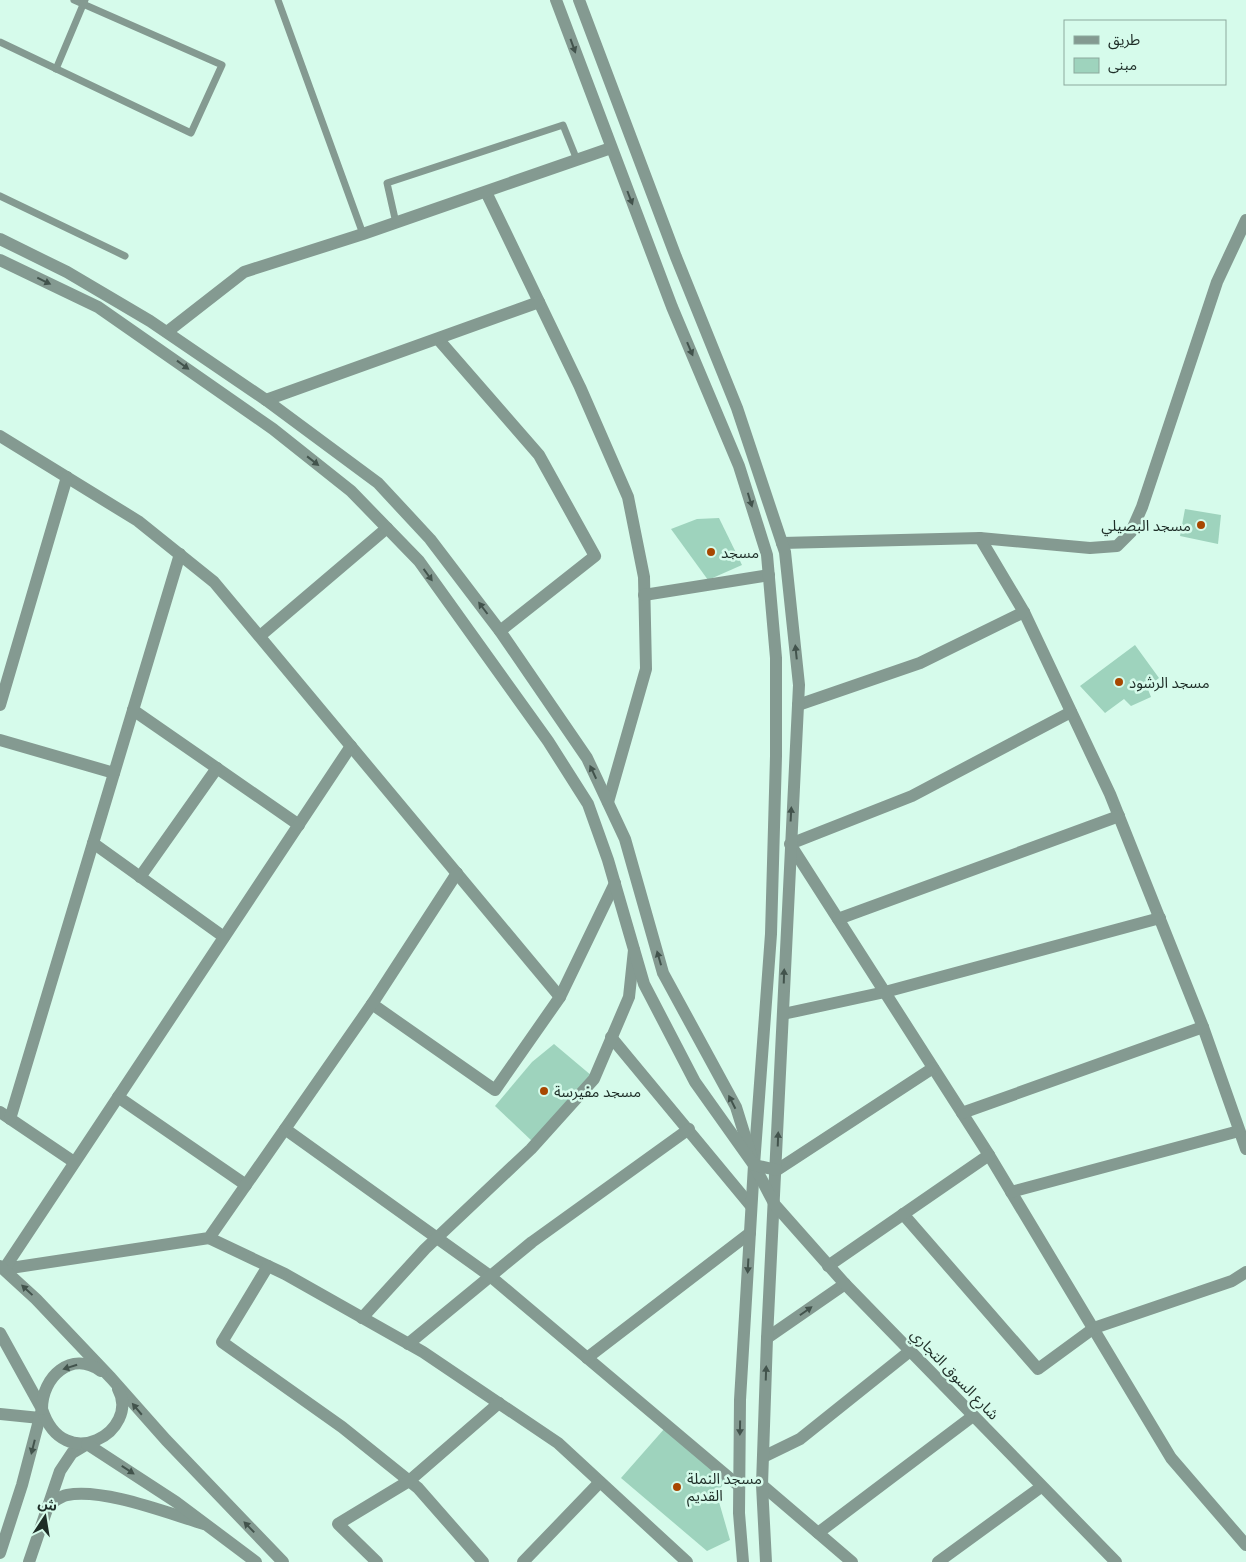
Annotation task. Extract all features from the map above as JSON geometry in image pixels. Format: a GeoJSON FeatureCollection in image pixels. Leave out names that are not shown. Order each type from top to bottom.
{"type":"FeatureCollection","features":[{"type":"Feature","properties":{"kind":"street"},"geometry":{"type":"LineString","coordinates":[[556,0],[672,307],[739,466],[767,555],[776,658],[776,756],[771,934],[751,1206],[740,1400],[739,1486],[743,1562]]}},
{"type":"Feature","properties":{"kind":"street"},"geometry":{"type":"LineString","coordinates":[[579,0],[676,257],[737,408],[785,552],[799,685],[790,844],[763,1457],[762,1485],[766,1562]]}},
{"type":"Feature","properties":{"kind":"street"},"geometry":{"type":"LineString","coordinates":[[154,345],[166,332],[244,272],[396,223],[611,148]]}},
{"type":"Feature","properties":{"kind":"street"},"geometry":{"type":"LineString","coordinates":[[486,192],[580,387],[628,497],[644,577],[646,669],[608,802]]}},
{"type":"Feature","properties":{"kind":"street"},"geometry":{"type":"LineString","coordinates":[[782,543],[980,538],[1090,548],[1117,546],[1131,532],[1142,506],[1217,282],[1246,220]]}},
{"type":"Feature","properties":{"kind":"street"},"geometry":{"type":"LineString","coordinates":[[754,1164],[736,1107],[663,973],[626,840],[587,758],[500,631],[430,539],[378,482],[266,400],[166,332],[66,272],[4,241],[0,260],[98,307],[273,429],[351,491],[419,562],[548,741],[588,804],[615,882],[644,984],[695,1082],[754,1164],[777,1170],[933,1068]]}},
{"type":"Feature","properties":{"kind":"street"},"geometry":{"type":"LineString","coordinates":[[266,400],[539,302]]}},
{"type":"Feature","properties":{"kind":"street"},"geometry":{"type":"LineString","coordinates":[[438,339],[539,455],[595,556],[500,631]]}},
{"type":"Feature","properties":{"kind":"street"},"geometry":{"type":"LineString","coordinates":[[0,436],[138,521],[214,582],[560,996]]}},
{"type":"Feature","properties":{"kind":"street"},"geometry":{"type":"LineString","coordinates":[[0,705],[67,477]]}},
{"type":"Feature","properties":{"kind":"street"},"geometry":{"type":"LineString","coordinates":[[260,636],[387,528]]}},
{"type":"Feature","properties":{"kind":"street"},"geometry":{"type":"LineString","coordinates":[[980,538],[1024,612],[1120,816],[1203,1027],[1246,1150]]}},
{"type":"Feature","properties":{"kind":"street"},"geometry":{"type":"LineString","coordinates":[[74,1162],[5,1116],[93,843],[180,554]]}},
{"type":"Feature","properties":{"kind":"street"},"geometry":{"type":"LineString","coordinates":[[644,595],[769,575]]}},
{"type":"Feature","properties":{"kind":"street"},"geometry":{"type":"LineString","coordinates":[[798,705],[920,662],[1024,612]]}},
{"type":"Feature","properties":{"kind":"street"},"geometry":{"type":"LineString","coordinates":[[133,710],[299,825]]}},
{"type":"Feature","properties":{"kind":"street"},"geometry":{"type":"LineString","coordinates":[[790,844],[912,796],[1071,712]]}},
{"type":"Feature","properties":{"kind":"street"},"geometry":{"type":"LineString","coordinates":[[0,740],[114,773]]}},
{"type":"Feature","properties":{"kind":"street"},"geometry":{"type":"LineString","coordinates":[[2,1267],[118,1098],[351,746]]}},
{"type":"Feature","properties":{"kind":"street"},"geometry":{"type":"LineString","coordinates":[[140,877],[217,768]]}},
{"type":"Feature","properties":{"kind":"street"},"geometry":{"type":"LineString","coordinates":[[838,920],[1120,816]]}},
{"type":"Feature","properties":{"kind":"street"},"geometry":{"type":"LineString","coordinates":[[93,843],[224,937]]}},
{"type":"Feature","properties":{"kind":"street"},"geometry":{"type":"LineString","coordinates":[[790,844],[989,1155],[1171,1458],[1246,1544]]}},
{"type":"Feature","properties":{"kind":"street"},"geometry":{"type":"LineString","coordinates":[[209,1238],[372,1004],[456,873]]}},
{"type":"Feature","properties":{"kind":"street"},"geometry":{"type":"LineString","coordinates":[[372,1004],[495,1090],[560,996],[615,882]]}},
{"type":"Feature","properties":{"kind":"street"},"geometry":{"type":"LineString","coordinates":[[783,1014],[884,992],[1160,918]]}},
{"type":"Feature","properties":{"kind":"street"},"geometry":{"type":"LineString","coordinates":[[362,1318],[437,1238],[531,1149],[594,1079],[629,997],[634,950]]}},
{"type":"Feature","properties":{"kind":"street"},"geometry":{"type":"LineString","coordinates":[[962,1112],[1203,1027]]}},
{"type":"Feature","properties":{"kind":"street"},"geometry":{"type":"LineString","coordinates":[[611,1037],[751,1206]]}},
{"type":"Feature","properties":{"kind":"street"},"geometry":{"type":"LineString","coordinates":[[118,1098],[246,1185]]}},
{"type":"Feature","properties":{"kind":"street"},"geometry":{"type":"LineString","coordinates":[[285,1130],[490,1276],[739,1486]]}},
{"type":"Feature","properties":{"kind":"street"},"geometry":{"type":"LineString","coordinates":[[408,1344],[532,1242],[689,1130]]}},
{"type":"Feature","properties":{"kind":"street"},"geometry":{"type":"LineString","coordinates":[[1011,1192],[1239,1131]]}},
{"type":"Feature","properties":{"kind":"street"},"geometry":{"type":"LineString","coordinates":[[828,1266],[989,1155]]}},
{"type":"Feature","properties":{"kind":"street","name":"شارع السوق التجاري"},"geometry":{"type":"LineString","coordinates":[[754,1164],[775,1205],[828,1266],[1116,1562]]}},
{"type":"Feature","properties":{"kind":"street"},"geometry":{"type":"LineString","coordinates":[[903,1214],[1038,1369],[1094,1328],[1232,1281],[1246,1272]]}},
{"type":"Feature","properties":{"kind":"street"},"geometry":{"type":"LineString","coordinates":[[587,1358],[750,1233]]}},
{"type":"Feature","properties":{"kind":"street"},"geometry":{"type":"LineString","coordinates":[[2,1267],[209,1238],[268,1266],[408,1344],[499,1403],[558,1443],[687,1562]]}},
{"type":"Feature","properties":{"kind":"street"},"geometry":{"type":"LineString","coordinates":[[268,1266],[222,1342],[342,1427],[409,1481],[483,1562]]}},
{"type":"Feature","properties":{"kind":"street"},"geometry":{"type":"LineString","coordinates":[[2,1267],[111,1378],[166,1440],[283,1562]]}},
{"type":"Feature","properties":{"kind":"street"},"geometry":{"type":"LineString","coordinates":[[768,1338],[845,1284]]}},
{"type":"Feature","properties":{"kind":"street"},"geometry":{"type":"LineString","coordinates":[[0,1333],[41,1414],[54,1433],[66,1440],[87,1444],[176,1502],[256,1562]]}},
{"type":"Feature","properties":{"kind":"street"},"geometry":{"type":"LineString","coordinates":[[763,1457],[800,1439],[910,1351]]}},
{"type":"Feature","properties":{"kind":"street"},"geometry":{"type":"LineString","coordinates":[[0,1553],[22,1485],[41,1414],[42,1396],[47,1383],[55,1373],[67,1366],[92,1364],[111,1378],[121,1395],[119,1418],[113,1428],[104,1436],[72,1453],[60,1471],[29,1562]]}},
{"type":"Feature","properties":{"kind":"street"},"geometry":{"type":"LineString","coordinates":[[377,1562],[338,1524],[409,1481],[499,1403]]}},
{"type":"Feature","properties":{"kind":"street"},"geometry":{"type":"LineString","coordinates":[[0,1414],[41,1414]]}},
{"type":"Feature","properties":{"kind":"street"},"geometry":{"type":"LineString","coordinates":[[818,1533],[973,1416]]}},
{"type":"Feature","properties":{"kind":"street"},"geometry":{"type":"LineString","coordinates":[[523,1562],[600,1482]]}},
{"type":"Feature","properties":{"kind":"street"},"geometry":{"type":"LineString","coordinates":[[762,1485],[852,1562]]}},
{"type":"Feature","properties":{"kind":"street"},"geometry":{"type":"LineString","coordinates":[[938,1562],[1041,1487]]}},
{"type":"Feature","properties":{"kind":"street"},"geometry":{"type":"LineString","coordinates":[[50,1504],[67,1495],[93,1495],[131,1502],[206,1524]]}},
{"type":"Feature","properties":{"kind":"lane"},"geometry":{"type":"LineString","coordinates":[[0,42],[190,133],[222,64],[85,2],[74,0]]}},
{"type":"Feature","properties":{"kind":"lane"},"geometry":{"type":"LineString","coordinates":[[278,0],[363,234]]}},
{"type":"Feature","properties":{"kind":"lane"},"geometry":{"type":"LineString","coordinates":[[56,69],[85,2]]}},
{"type":"Feature","properties":{"kind":"lane"},"geometry":{"type":"LineString","coordinates":[[396,223],[387,183],[563,125],[577,160]]}},
{"type":"Feature","properties":{"kind":"lane"},"geometry":{"type":"LineString","coordinates":[[1,198],[124,256]]}},
{"type":"Feature","properties":{"kind":"building","name":"مسجد البصيلي"},"geometry":{"type":"Polygon","coordinates":[[[1185,509],[1221,515],[1218,544],[1180,536],[1185,509]]]}},
{"type":"Feature","properties":{"kind":"building","name":"مسجد"},"geometry":{"type":"Polygon","coordinates":[[[719,518],[742,565],[708,580],[671,529],[697,519],[719,518]]]}},
{"type":"Feature","properties":{"kind":"building","name":"مسجد الرشود"},"geometry":{"type":"Polygon","coordinates":[[[1135,645],[1159,678],[1147,687],[1151,697],[1131,706],[1124,699],[1105,713],[1080,686],[1135,645]]]}},
{"type":"Feature","properties":{"kind":"building","name":"مسجد مفيرسة"},"geometry":{"type":"Polygon","coordinates":[[[554,1044],[592,1076],[534,1143],[495,1106],[532,1062],[554,1044]]]}},
{"type":"Feature","properties":{"kind":"building","name":"مسجد النملة القديم"},"geometry":{"type":"Polygon","coordinates":[[[665,1428],[725,1480],[717,1495],[730,1540],[707,1551],[621,1478],[665,1428]]]}},
{"type":"Feature","properties":{"kind":"place","name":"مسجد البصيلي"},"geometry":{"type":"Point","coordinates":[1201,525]}},
{"type":"Feature","properties":{"kind":"place","name":"مسجد"},"geometry":{"type":"Point","coordinates":[711,552]}},
{"type":"Feature","properties":{"kind":"place","name":"مسجد الرشود"},"geometry":{"type":"Point","coordinates":[1119,682]}},
{"type":"Feature","properties":{"kind":"place","name":"مسجد مفيرسة"},"geometry":{"type":"Point","coordinates":[544,1091]}},
{"type":"Feature","properties":{"kind":"place","name":"مسجد النملة القديم"},"geometry":{"type":"Point","coordinates":[677,1487]}}]}
